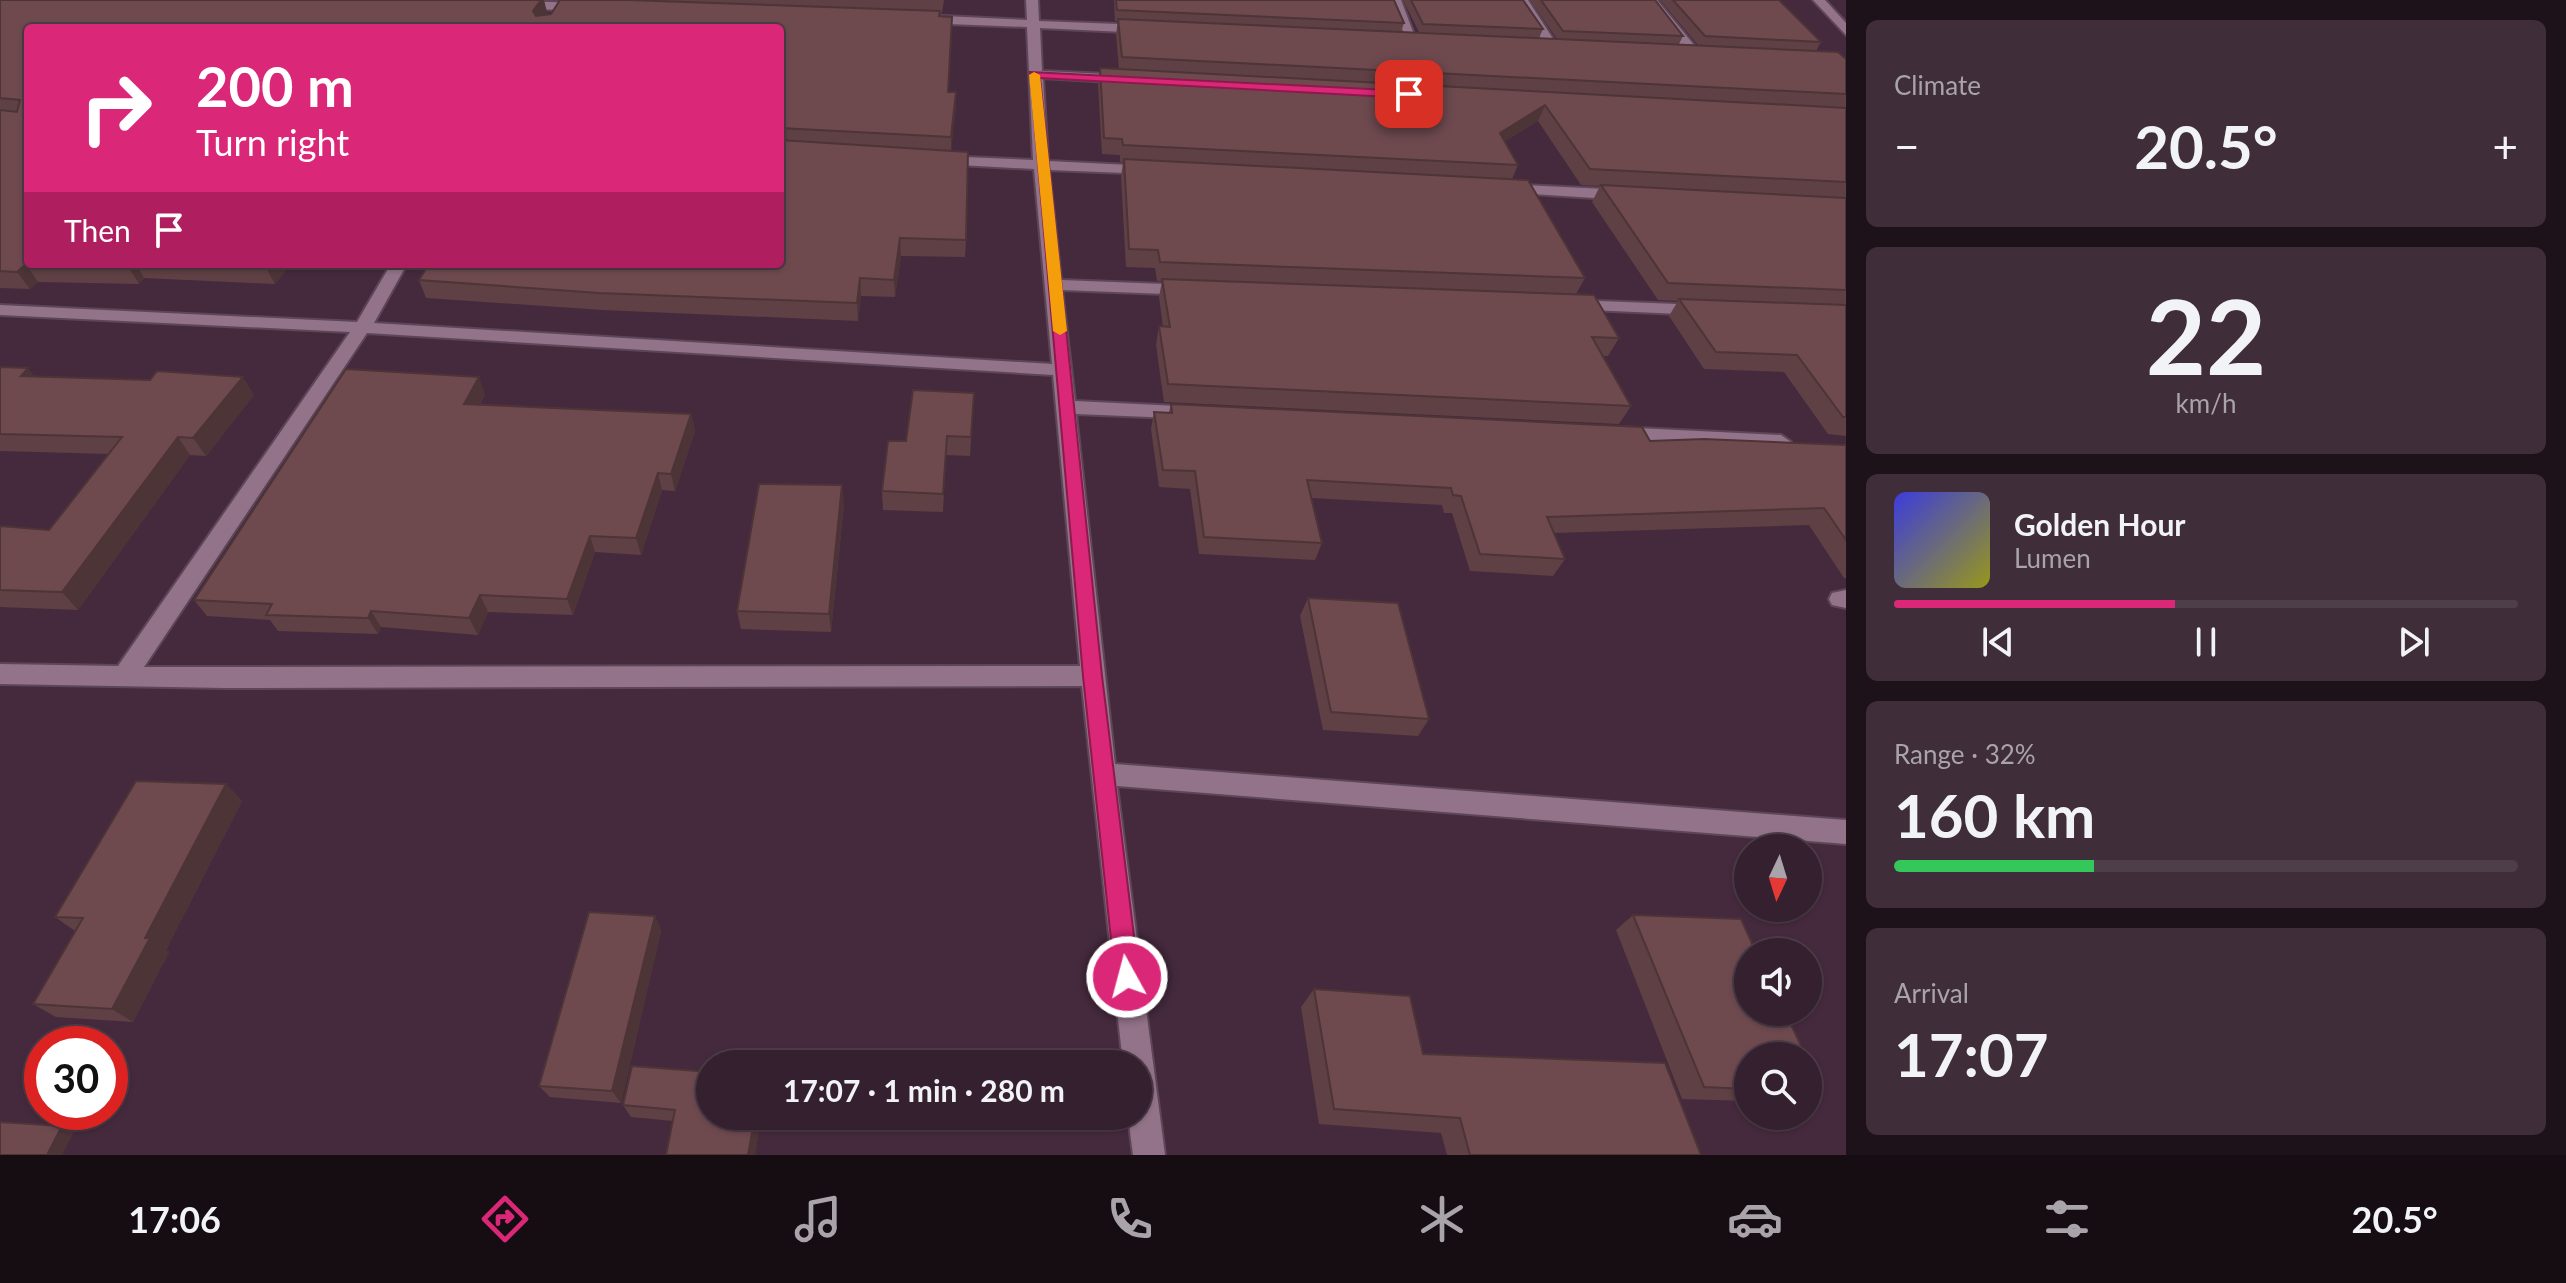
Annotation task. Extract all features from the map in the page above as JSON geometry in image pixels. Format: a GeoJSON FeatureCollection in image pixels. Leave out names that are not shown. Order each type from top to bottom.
{"type":"FeatureCollection","features":[{"type":"Feature","properties":{"kind":"street"},"geometry":{"type":"LineString","coordinates":[[1032,0],[1041,164],[1056,285],[1103,774],[1136,1050]]}},
{"type":"Feature","properties":{"kind":"street"},"geometry":{"type":"LineString","coordinates":[[1395,0],[1414,42]]}},
{"type":"Feature","properties":{"kind":"street"},"geometry":{"type":"LineString","coordinates":[[1522,0],[1553,48]]}},
{"type":"Feature","properties":{"kind":"street"},"geometry":{"type":"LineString","coordinates":[[1651,0],[1694,54]]}},
{"type":"Feature","properties":{"kind":"street"},"geometry":{"type":"LineString","coordinates":[[1819,0],[1846,31]]}},
{"type":"Feature","properties":{"kind":"street"},"geometry":{"type":"LineString","coordinates":[[499,4],[557,12],[592,7]]}},
{"type":"Feature","properties":{"kind":"street"},"geometry":{"type":"LineString","coordinates":[[906,19],[1159,29]]}},
{"type":"Feature","properties":{"kind":"street"},"geometry":{"type":"LineString","coordinates":[[1398,41],[1430,43]]}},
{"type":"Feature","properties":{"kind":"street"},"geometry":{"type":"LineString","coordinates":[[1538,47],[1569,49]]}},
{"type":"Feature","properties":{"kind":"street"},"geometry":{"type":"LineString","coordinates":[[1678,53],[1709,55]]}},
{"type":"Feature","properties":{"kind":"street"},"geometry":{"type":"LineString","coordinates":[[1034,74],[1146,80]]}},
{"type":"Feature","properties":{"kind":"street"},"geometry":{"type":"LineString","coordinates":[[918,159],[1167,171]]}},
{"type":"Feature","properties":{"kind":"street"},"geometry":{"type":"LineString","coordinates":[[1483,188],[1641,196]]}},
{"type":"Feature","properties":{"kind":"street"},"geometry":{"type":"LineString","coordinates":[[125,676],[362,328],[397,268]]}},
{"type":"Feature","properties":{"kind":"street"},"geometry":{"type":"LineString","coordinates":[[1056,285],[1214,291]]}},
{"type":"Feature","properties":{"kind":"street"},"geometry":{"type":"LineString","coordinates":[[1562,304],[1720,310]]}},
{"type":"Feature","properties":{"kind":"street"},"geometry":{"type":"LineString","coordinates":[[0,310],[362,328],[1063,370]]}},
{"type":"Feature","properties":{"kind":"street"},"geometry":{"type":"LineString","coordinates":[[1067,407],[1210,414]]}},
{"type":"Feature","properties":{"kind":"street"},"geometry":{"type":"LineString","coordinates":[[1592,433],[1798,443]]}},
{"type":"Feature","properties":{"kind":"street"},"geometry":{"type":"LineString","coordinates":[[0,674],[1093,676]]}},
{"type":"Feature","properties":{"kind":"street"},"geometry":{"type":"LineString","coordinates":[[1103,774],[1846,832]]}},
{"type":"Feature","properties":{"kind":"street"},"geometry":{"type":"LineString","coordinates":[[1146,1130],[1149,1155]]}},
{"type":"Feature","properties":{"kind":"building"},"geometry":{"type":"Polygon","coordinates":[[[0,0],[541,0],[533,11],[536,16],[551,14],[560,0],[940,11],[939,16],[952,17],[948,92],[956,92],[951,137],[784,128],[784,24],[24,24],[24,266],[17,272],[0,271],[0,110],[17,112],[20,100],[0,98],[0,0]]]}},
{"type":"Feature","properties":{"kind":"building"},"geometry":{"type":"Polygon","coordinates":[[[1116,0],[1394,0],[1404,23],[1117,10],[1116,0]]]}},
{"type":"Feature","properties":{"kind":"building"},"geometry":{"type":"Polygon","coordinates":[[[1411,0],[1523,0],[1543,29],[1423,24],[1411,0]]]}},
{"type":"Feature","properties":{"kind":"building"},"geometry":{"type":"Polygon","coordinates":[[[1541,0],[1655,0],[1683,36],[1563,31],[1541,0]]]}},
{"type":"Feature","properties":{"kind":"building"},"geometry":{"type":"Polygon","coordinates":[[[1673,0],[1779,0],[1821,42],[1705,36],[1673,0]]]}},
{"type":"Feature","properties":{"kind":"building"},"geometry":{"type":"Polygon","coordinates":[[[1118,19],[1838,52],[1846,59],[1846,94],[1122,57],[1118,19]]]}},
{"type":"Feature","properties":{"kind":"building"},"geometry":{"type":"Polygon","coordinates":[[[1100,68],[1846,108],[1846,182],[1590,169],[1545,105],[1500,133],[1518,165],[1123,145],[1122,139],[1104,138],[1100,68]]]}},
{"type":"Feature","properties":{"kind":"building"},"geometry":{"type":"Polygon","coordinates":[[[784,140],[968,152],[966,240],[900,238],[894,280],[860,278],[857,303],[599,293],[419,280],[426,268],[784,268],[784,140]]]}},
{"type":"Feature","properties":{"kind":"building"},"geometry":{"type":"Polygon","coordinates":[[[1124,159],[1528,180],[1585,278],[1160,262],[1158,250],[1129,249],[1124,159]]]}},
{"type":"Feature","properties":{"kind":"building"},"geometry":{"type":"Polygon","coordinates":[[[1601,185],[1846,198],[1846,290],[1668,283],[1601,185]]]}},
{"type":"Feature","properties":{"kind":"building"},"geometry":{"type":"Polygon","coordinates":[[[1162,279],[1594,295],[1619,338],[1592,337],[1631,406],[1168,384],[1159,326],[1170,327],[1162,279]]]}},
{"type":"Feature","properties":{"kind":"building"},"geometry":{"type":"Polygon","coordinates":[[[1679,299],[1846,305],[1846,417],[1797,355],[1716,352],[1679,299]]]}},
{"type":"Feature","properties":{"kind":"building"},"geometry":{"type":"Polygon","coordinates":[[[0,367],[28,368],[21,376],[150,380],[157,371],[243,377],[193,438],[178,437],[62,592],[0,590],[0,526],[49,530],[122,437],[0,434],[0,367]]]}},
{"type":"Feature","properties":{"kind":"building"},"geometry":{"type":"Polygon","coordinates":[[[346,369],[479,377],[464,404],[691,414],[671,474],[658,473],[636,538],[590,536],[567,599],[480,595],[469,618],[371,611],[368,618],[266,615],[272,604],[194,600],[346,369]]]}},
{"type":"Feature","properties":{"kind":"building"},"geometry":{"type":"Polygon","coordinates":[[[913,390],[974,393],[971,437],[947,436],[943,494],[882,491],[888,441],[906,441],[913,390]]]}},
{"type":"Feature","properties":{"kind":"building"},"geometry":{"type":"Polygon","coordinates":[[[1171,404],[1642,427],[1650,441],[1704,439],[1846,445],[1846,540],[1824,508],[1547,517],[1565,559],[1480,554],[1461,496],[1453,495],[1451,488],[1307,480],[1322,543],[1204,537],[1195,471],[1163,470],[1154,412],[1172,413],[1171,404]]]}},
{"type":"Feature","properties":{"kind":"building"},"geometry":{"type":"Polygon","coordinates":[[[759,484],[842,485],[829,614],[737,611],[759,484]]]}},
{"type":"Feature","properties":{"kind":"building"},"geometry":{"type":"Polygon","coordinates":[[[1308,598],[1398,603],[1429,719],[1331,712],[1308,598]]]}},
{"type":"Feature","properties":{"kind":"building"},"geometry":{"type":"Polygon","coordinates":[[[136,781],[226,784],[145,938],[150,938],[112,1009],[33,1004],[83,918],[55,917],[136,781]]]}},
{"type":"Feature","properties":{"kind":"building"},"geometry":{"type":"Polygon","coordinates":[[[589,912],[655,916],[612,1091],[539,1086],[589,912]]]}},
{"type":"Feature","properties":{"kind":"building"},"geometry":{"type":"Polygon","coordinates":[[[1633,915],[1734,919],[1734,922],[1742,922],[1750,938],[1734,938],[1734,1026],[1792,1026],[1799,1042],[1734,1042],[1734,1088],[1704,1087],[1633,915]]]}},
{"type":"Feature","properties":{"kind":"building"},"geometry":{"type":"Polygon","coordinates":[[[1314,989],[1410,996],[1423,1054],[1665,1063],[1701,1155],[1470,1155],[1460,1118],[1334,1109],[1314,989]]]}},
{"type":"Feature","properties":{"kind":"building"},"geometry":{"type":"Polygon","coordinates":[[[632,1066],[696,1071],[696,1130],[752,1130],[748,1155],[666,1155],[675,1110],[623,1105],[632,1066]]]}},
{"type":"Feature","properties":{"kind":"building"},"geometry":{"type":"Polygon","coordinates":[[[0,1122],[24,1124],[24,1130],[60,1130],[47,1155],[0,1155],[0,1122]]]}},
{"type":"Feature","properties":{"kind":"slow traffic"},"geometry":{"type":"LineString","coordinates":[[1034,75],[1060,331]]}},
{"type":"Feature","properties":{"kind":"route"},"geometry":{"type":"LineString","coordinates":[[1127,977],[1103,774],[1034,74],[1409,94]]}}]}
